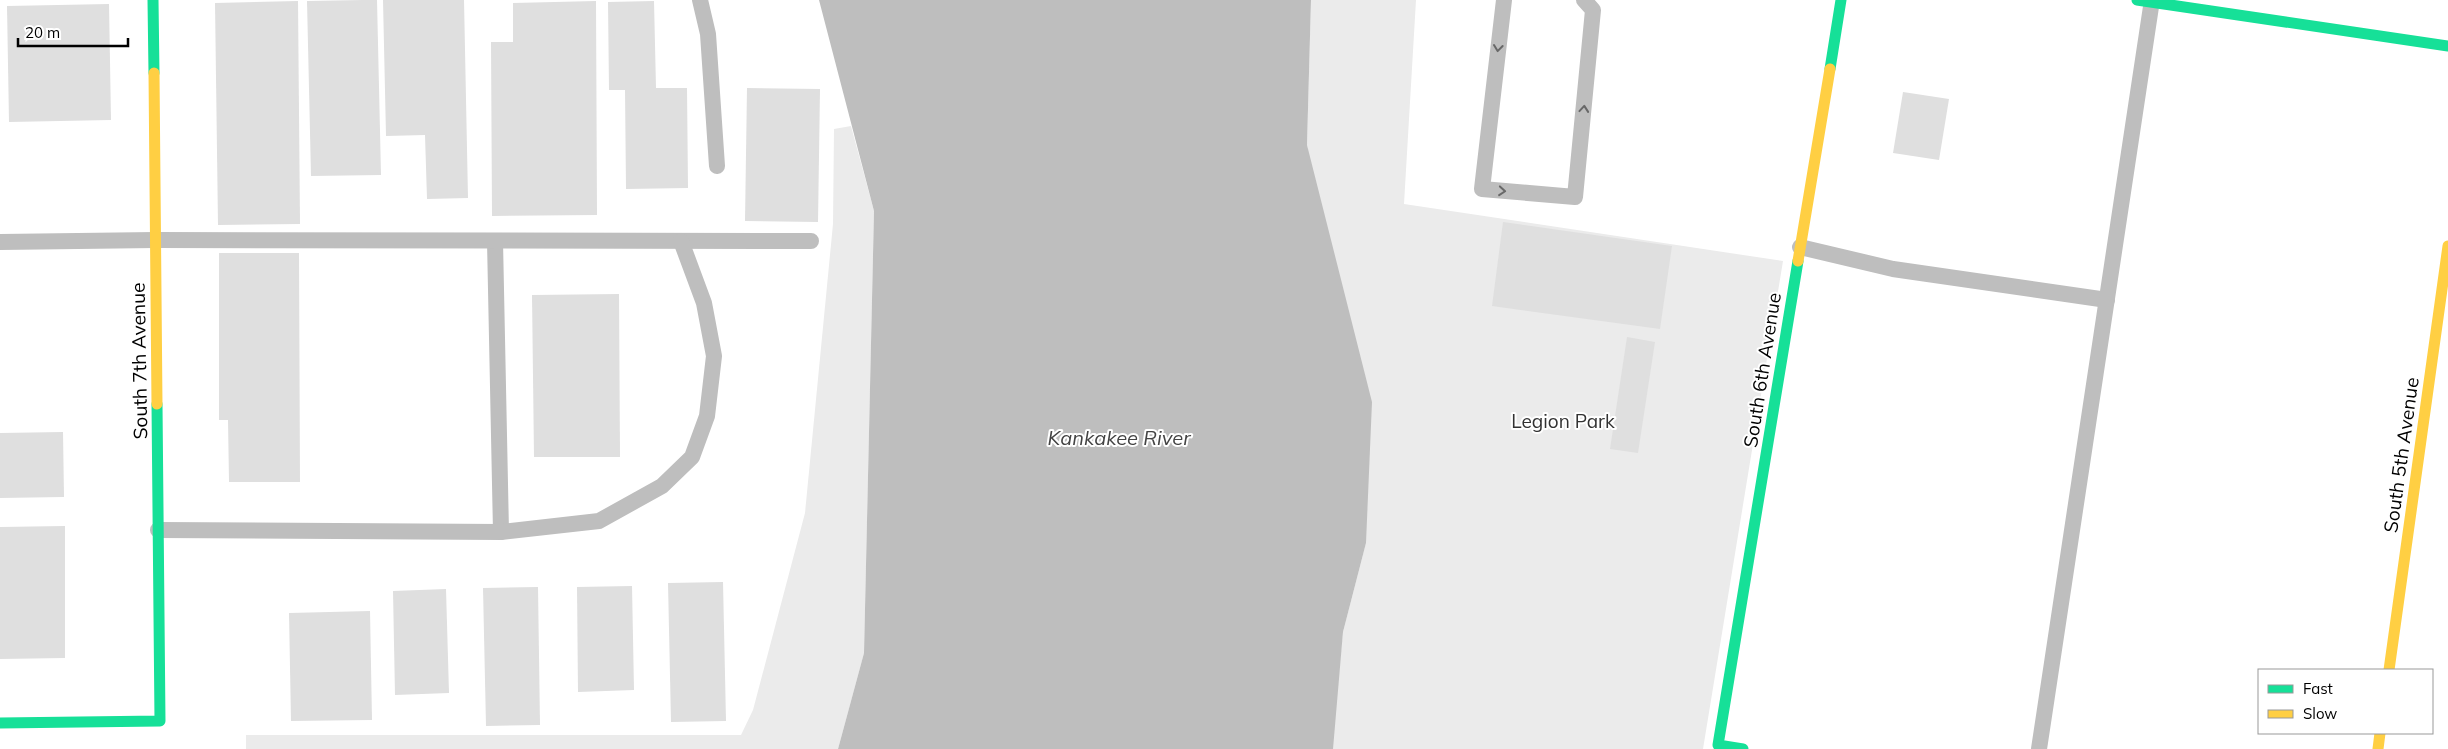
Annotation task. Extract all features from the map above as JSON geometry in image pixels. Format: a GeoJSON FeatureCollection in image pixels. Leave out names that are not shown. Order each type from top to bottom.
{"type":"FeatureCollection","features":[{"type":"Feature","properties":{"kind":"street","name":"South 7th Avenue"},"geometry":{"type":"LineString","coordinates":[[0,723],[160,721],[153,0]]}},
{"type":"Feature","properties":{"kind":"street","name":"South 6th Avenue"},"geometry":{"type":"LineString","coordinates":[[1743,749],[1718,745],[1841,0]]}},
{"type":"Feature","properties":{"kind":"street"},"geometry":{"type":"LineString","coordinates":[[2147,1],[2448,46]]}},
{"type":"Feature","properties":{"kind":"street","name":"South 5th Avenue"},"geometry":{"type":"LineString","coordinates":[[2389,669],[2448,246]]}},
{"type":"Feature","properties":{"kind":"street"},"geometry":{"type":"LineString","coordinates":[[2378,749],[2380,734]]}},
{"type":"Feature","properties":{"kind":"lane"},"geometry":{"type":"LineString","coordinates":[[700,0],[708,34],[718,166]]}},
{"type":"Feature","properties":{"kind":"lane"},"geometry":{"type":"LineString","coordinates":[[1504,0],[1482,189],[1576,197],[1593,10],[1584,0]]}},
{"type":"Feature","properties":{"kind":"lane"},"geometry":{"type":"LineString","coordinates":[[2039,749],[2107,300],[2147,1]]}},
{"type":"Feature","properties":{"kind":"lane"},"geometry":{"type":"LineString","coordinates":[[0,242],[155,240],[811,241]]}},
{"type":"Feature","properties":{"kind":"lane"},"geometry":{"type":"LineString","coordinates":[[495,241],[501,532]]}},
{"type":"Feature","properties":{"kind":"lane"},"geometry":{"type":"LineString","coordinates":[[158,530],[501,532],[599,521],[662,486],[692,457],[707,416],[714,356],[704,303],[681,241]]}},
{"type":"Feature","properties":{"kind":"lane"},"geometry":{"type":"LineString","coordinates":[[1800,247],[1893,269],[2107,300]]}},
{"type":"Feature","properties":{"kind":"green space","name":"Legion Park"},"geometry":{"type":"Polygon","coordinates":[[[1311,0],[1416,0],[1404,204],[1783,261],[1703,749],[1331,749],[1343,632],[1366,543],[1366,516],[1307,145],[1311,0]]]}},
{"type":"Feature","properties":{"kind":"green space"},"geometry":{"type":"Polygon","coordinates":[[[851,126],[874,211],[864,653],[838,749],[246,749],[246,735],[741,735],[753,710],[805,513],[833,224],[834,129],[851,126]]]}},
{"type":"Feature","properties":{"kind":"water","name":"Kankakee River"},"geometry":{"type":"Polygon","coordinates":[[[819,0],[1311,0],[1307,145],[1372,402],[1366,543],[1343,632],[1333,749],[838,749],[864,653],[874,211],[819,0]]]}},
{"type":"Feature","properties":{"kind":"building"},"geometry":{"type":"Polygon","coordinates":[[[377,0],[381,175],[311,176],[307,1],[377,0]]]}},
{"type":"Feature","properties":{"kind":"building"},"geometry":{"type":"Polygon","coordinates":[[[383,0],[464,0],[468,198],[427,199],[425,135],[386,136],[383,0]]]}},
{"type":"Feature","properties":{"kind":"building"},"geometry":{"type":"Polygon","coordinates":[[[298,1],[300,224],[218,225],[215,3],[298,1]]]}},
{"type":"Feature","properties":{"kind":"building"},"geometry":{"type":"Polygon","coordinates":[[[596,1],[597,215],[492,216],[491,42],[513,42],[513,3],[596,1]]]}},
{"type":"Feature","properties":{"kind":"building"},"geometry":{"type":"Polygon","coordinates":[[[654,1],[656,88],[687,88],[688,188],[626,189],[625,90],[609,90],[608,2],[654,1]]]}},
{"type":"Feature","properties":{"kind":"building"},"geometry":{"type":"Polygon","coordinates":[[[109,4],[111,120],[9,122],[7,6],[109,4]]]}},
{"type":"Feature","properties":{"kind":"building"},"geometry":{"type":"Polygon","coordinates":[[[747,88],[820,89],[818,222],[745,221],[747,88]]]}},
{"type":"Feature","properties":{"kind":"building"},"geometry":{"type":"Polygon","coordinates":[[[1903,92],[1949,99],[1939,160],[1893,153],[1903,92]]]}},
{"type":"Feature","properties":{"kind":"building"},"geometry":{"type":"Polygon","coordinates":[[[1503,222],[1672,246],[1660,329],[1492,306],[1503,222]]]}},
{"type":"Feature","properties":{"kind":"building"},"geometry":{"type":"Polygon","coordinates":[[[219,253],[299,253],[300,482],[229,482],[228,420],[219,420],[219,253]]]}},
{"type":"Feature","properties":{"kind":"building"},"geometry":{"type":"Polygon","coordinates":[[[619,294],[620,457],[534,457],[532,295],[619,294]]]}},
{"type":"Feature","properties":{"kind":"building"},"geometry":{"type":"Polygon","coordinates":[[[1627,337],[1655,342],[1638,453],[1610,449],[1627,337]]]}},
{"type":"Feature","properties":{"kind":"building"},"geometry":{"type":"Polygon","coordinates":[[[63,432],[64,497],[0,498],[0,433],[63,432]]]}},
{"type":"Feature","properties":{"kind":"building"},"geometry":{"type":"Polygon","coordinates":[[[65,526],[65,658],[0,659],[0,527],[65,526]]]}},
{"type":"Feature","properties":{"kind":"building"},"geometry":{"type":"Polygon","coordinates":[[[723,582],[726,721],[671,722],[668,583],[723,582]]]}},
{"type":"Feature","properties":{"kind":"building"},"geometry":{"type":"Polygon","coordinates":[[[632,586],[634,690],[578,692],[577,587],[632,586]]]}},
{"type":"Feature","properties":{"kind":"building"},"geometry":{"type":"Polygon","coordinates":[[[538,587],[540,725],[486,726],[483,588],[538,587]]]}},
{"type":"Feature","properties":{"kind":"building"},"geometry":{"type":"Polygon","coordinates":[[[446,589],[449,693],[395,695],[393,591],[446,589]]]}},
{"type":"Feature","properties":{"kind":"building"},"geometry":{"type":"Polygon","coordinates":[[[370,611],[372,720],[291,721],[289,613],[370,611]]]}},
{"type":"Feature","properties":{"kind":"traffic: fast"},"geometry":{"type":"LineString","coordinates":[[153,0],[154,73]]}},
{"type":"Feature","properties":{"kind":"traffic: fast"},"geometry":{"type":"LineString","coordinates":[[1830,69],[1841,0]]}},
{"type":"Feature","properties":{"kind":"traffic: fast"},"geometry":{"type":"LineString","coordinates":[[2137,0],[2448,46]]}},
{"type":"Feature","properties":{"kind":"traffic: fast"},"geometry":{"type":"LineString","coordinates":[[1743,749],[1718,745],[1798,261]]}},
{"type":"Feature","properties":{"kind":"traffic: fast"},"geometry":{"type":"LineString","coordinates":[[0,723],[160,721],[157,404]]}},
{"type":"Feature","properties":{"kind":"traffic: slow"},"geometry":{"type":"LineString","coordinates":[[1798,261],[1830,69]]}},
{"type":"Feature","properties":{"kind":"traffic: slow"},"geometry":{"type":"LineString","coordinates":[[154,73],[157,404]]}},
{"type":"Feature","properties":{"kind":"traffic: slow"},"geometry":{"type":"LineString","coordinates":[[2389,669],[2448,246]]}},
{"type":"Feature","properties":{"kind":"traffic: slow"},"geometry":{"type":"LineString","coordinates":[[2378,749],[2380,734]]}}]}
